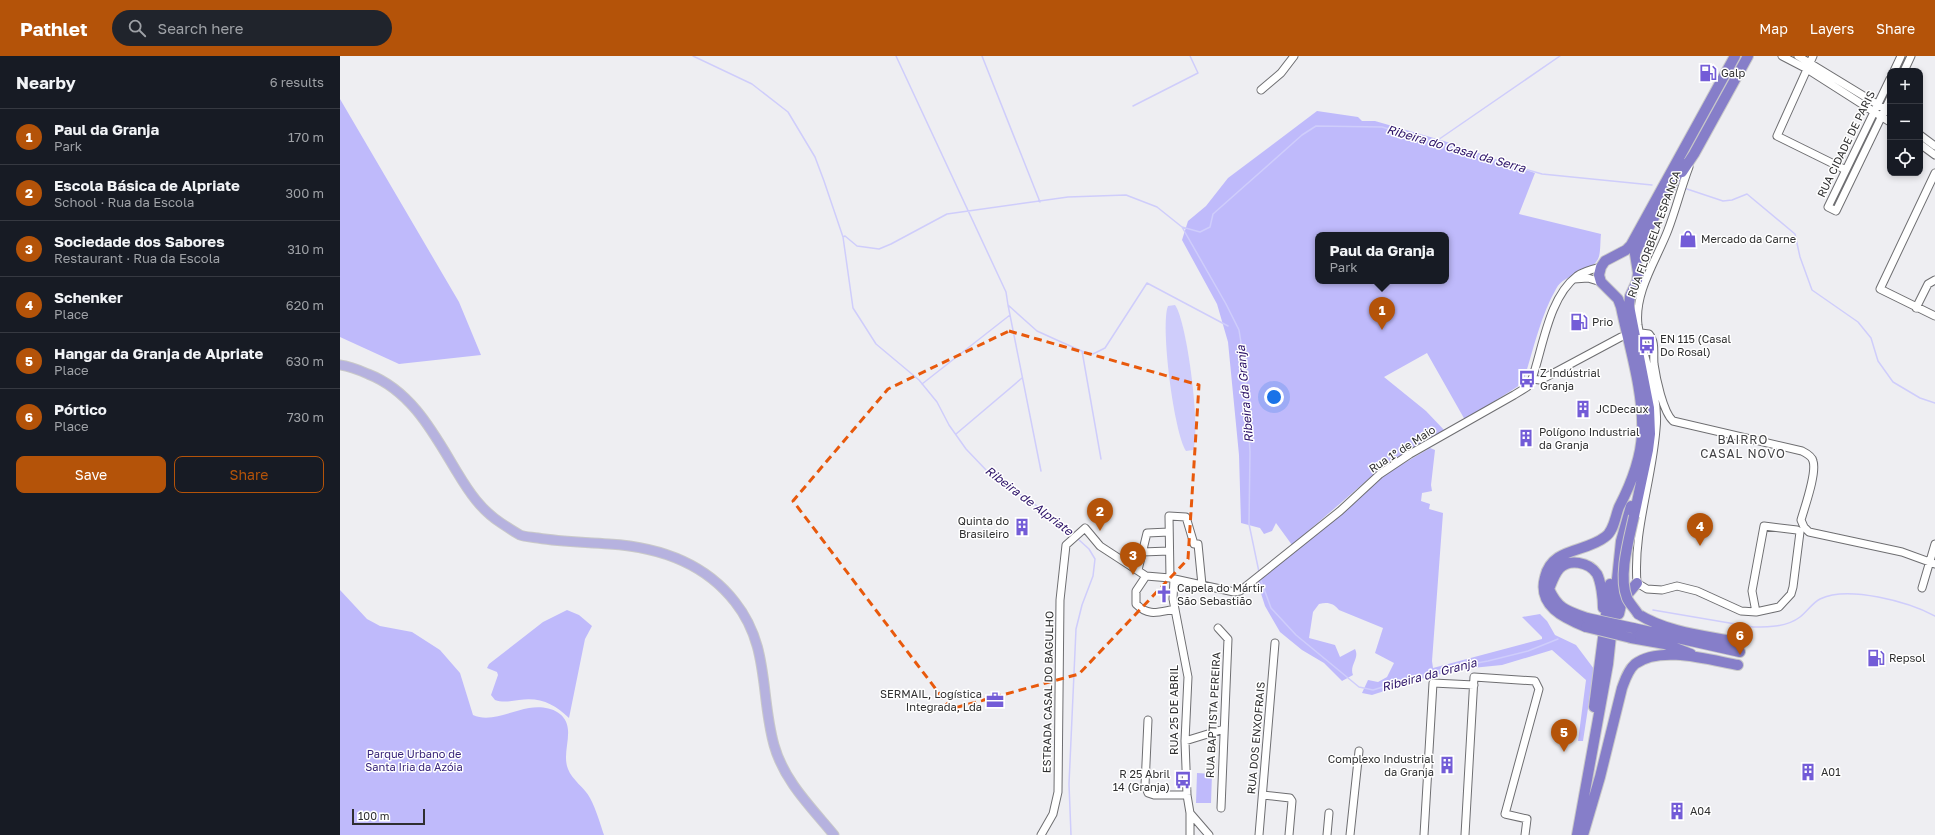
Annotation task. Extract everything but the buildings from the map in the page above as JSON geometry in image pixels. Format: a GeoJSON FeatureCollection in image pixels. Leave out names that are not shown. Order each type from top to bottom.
{"type":"FeatureCollection","features":[{"type":"Feature","properties":{"kind":"highway"},"geometry":{"type":"LineString","coordinates":[[1643,223],[1652,197],[1729,56]]}},
{"type":"Feature","properties":{"kind":"highway"},"geometry":{"type":"LineString","coordinates":[[1618,255],[1631,245],[1735,56]]}},
{"type":"Feature","properties":{"kind":"highway"},"geometry":{"type":"LineString","coordinates":[[1612,292],[1620,294],[1627,292],[1637,281],[1638,273],[1635,254],[1638,247],[1742,56]]}},
{"type":"Feature","properties":{"kind":"highway"},"geometry":{"type":"LineString","coordinates":[[1672,186],[1694,154],[1748,56]]}},
{"type":"Feature","properties":{"kind":"highway"},"geometry":{"type":"LineString","coordinates":[[1633,287],[1629,306],[1649,408],[1650,434],[1627,549],[1624,576],[1627,598],[1638,614],[1651,622],[1741,648],[1632,633],[1586,623],[1556,613],[1546,601],[1544,578],[1548,568],[1556,559],[1566,552],[1591,545],[1606,537],[1626,494],[1638,463],[1642,434],[1642,408],[1621,307],[1618,299],[1601,282],[1599,275],[1601,267],[1611,256],[1626,256],[1637,266]]}},
{"type":"Feature","properties":{"kind":"highway"},"geometry":{"type":"LineString","coordinates":[[1577,835],[1608,664],[1621,541],[1648,450]]}},
{"type":"Feature","properties":{"kind":"highway"},"geometry":{"type":"LineString","coordinates":[[1571,835],[1588,748],[1602,650],[1615,539],[1626,494]]}},
{"type":"Feature","properties":{"kind":"highway"},"geometry":{"type":"LineString","coordinates":[[1586,623],[1562,609],[1554,600],[1549,588],[1554,576],[1560,568],[1572,563],[1588,565],[1598,576],[1603,605],[1602,650]]}},
{"type":"Feature","properties":{"kind":"highway"},"geometry":{"type":"LineString","coordinates":[[1582,835],[1615,656],[1622,601],[1637,583]]}},
{"type":"Feature","properties":{"kind":"highway"},"geometry":{"type":"LineString","coordinates":[[1632,633],[1701,658]]}},
{"type":"Feature","properties":{"kind":"highway"},"geometry":{"type":"LineString","coordinates":[[1582,835],[1627,674],[1634,664],[1647,657],[1664,654],[1701,658],[1738,665]]}},
{"type":"Feature","properties":{"kind":"main road"},"geometry":{"type":"LineString","coordinates":[[340,365],[348,365],[383,379],[396,389],[417,409],[471,496],[490,516],[521,535],[558,542],[611,544],[666,553],[690,563],[712,578],[736,602],[751,629],[761,658],[774,744],[780,761],[798,792],[834,835]]}},
{"type":"Feature","properties":{"kind":"main road"},"geometry":{"type":"LineString","coordinates":[[340,369],[350,371],[386,385],[408,405],[468,501],[499,528],[526,538],[562,544],[615,549],[670,559],[715,584],[736,609],[752,641],[758,663],[768,738],[775,762],[798,800],[828,835]]}},
{"type":"Feature","properties":{"kind":"street"},"geometry":{"type":"LineString","coordinates":[[1261,90],[1281,73],[1294,56]]}},
{"type":"Feature","properties":{"kind":"street"},"geometry":{"type":"LineString","coordinates":[[1782,56],[1810,62],[1874,112],[1887,120]]}},
{"type":"Feature","properties":{"kind":"street"},"geometry":{"type":"LineString","coordinates":[[1798,56],[1887,110]]}},
{"type":"Feature","properties":{"kind":"street"},"geometry":{"type":"LineString","coordinates":[[1895,68],[1901,56]]}},
{"type":"Feature","properties":{"kind":"street"},"geometry":{"type":"LineString","coordinates":[[1905,68],[1911,56]]}},
{"type":"Feature","properties":{"kind":"street"},"geometry":{"type":"LineString","coordinates":[[1810,62],[1776,136],[1846,170]]}},
{"type":"Feature","properties":{"kind":"street","name":"RUA CIDADE DE PARIS"},"geometry":{"type":"LineString","coordinates":[[1887,85],[1828,207],[1836,211],[1881,116],[1887,112]]}},
{"type":"Feature","properties":{"kind":"street"},"geometry":{"type":"LineString","coordinates":[[1923,137],[1935,146]]}},
{"type":"Feature","properties":{"kind":"street"},"geometry":{"type":"LineString","coordinates":[[1923,146],[1935,156]]}},
{"type":"Feature","properties":{"kind":"street","name":"RUA FLORBELA ESPANCA"},"geometry":{"type":"LineString","coordinates":[[1637,583],[1635,562],[1657,427],[1655,402],[1638,317],[1641,296],[1668,229],[1694,154]]}},
{"type":"Feature","properties":{"kind":"street"},"geometry":{"type":"LineString","coordinates":[[1935,173],[1880,289],[1935,316]]}},
{"type":"Feature","properties":{"kind":"street","name":"Rua 1º de Maio"},"geometry":{"type":"LineString","coordinates":[[1172,578],[1234,592],[1240,591],[1340,511],[1380,474],[1410,454],[1514,395],[1527,386],[1532,379],[1557,301],[1564,289],[1578,275],[1601,267]]}},
{"type":"Feature","properties":{"kind":"street"},"geometry":{"type":"LineString","coordinates":[[1574,279],[1588,278],[1601,282]]}},
{"type":"Feature","properties":{"kind":"street"},"geometry":{"type":"LineString","coordinates":[[1916,308],[1928,284],[1935,280]]}},
{"type":"Feature","properties":{"kind":"street"},"geometry":{"type":"LineString","coordinates":[[1641,333],[1648,334],[1652,337],[1654,365],[1668,417],[1673,421],[1802,451],[1809,455],[1813,461],[1814,471],[1802,520],[1804,527],[1809,532],[1902,552],[1932,563]]}},
{"type":"Feature","properties":{"kind":"street"},"geometry":{"type":"LineString","coordinates":[[1532,379],[1540,380],[1621,337]]}},
{"type":"Feature","properties":{"kind":"street","name":"RUA 25 DE ABRIL"},"geometry":{"type":"LineString","coordinates":[[1190,835],[1185,741],[1188,677],[1173,599],[1169,516],[1186,517],[1194,544],[1198,544],[1202,585]]}},
{"type":"Feature","properties":{"kind":"street"},"geometry":{"type":"LineString","coordinates":[[1637,583],[1647,589],[1662,590],[1676,586],[1697,591],[1741,611],[1756,612],[1780,607],[1790,594],[1800,532],[1797,530],[1764,526],[1752,591],[1756,612]]}},
{"type":"Feature","properties":{"kind":"street","name":"ESTRADA CASAL DO BAGULHO"},"geometry":{"type":"LineString","coordinates":[[1041,835],[1053,814],[1058,792],[1060,600],[1068,543],[1085,528],[1100,546],[1138,570]]}},
{"type":"Feature","properties":{"kind":"street"},"geometry":{"type":"LineString","coordinates":[[1169,532],[1147,533],[1138,570],[1146,576],[1172,578]]}},
{"type":"Feature","properties":{"kind":"street"},"geometry":{"type":"LineString","coordinates":[[1922,588],[1932,563],[1935,544]]}},
{"type":"Feature","properties":{"kind":"street"},"geometry":{"type":"LineString","coordinates":[[1142,552],[1170,552]]}},
{"type":"Feature","properties":{"kind":"street"},"geometry":{"type":"LineString","coordinates":[[1146,576],[1136,591],[1136,604],[1143,611],[1150,614],[1175,609]]}},
{"type":"Feature","properties":{"kind":"street","name":"RUA BAPTISTA PEREIRA"},"geometry":{"type":"LineString","coordinates":[[1218,628],[1228,639],[1221,808]]}},
{"type":"Feature","properties":{"kind":"street","name":"RUA DOS ENXOFRAIS"},"geometry":{"type":"LineString","coordinates":[[1259,835],[1275,643]]}},
{"type":"Feature","properties":{"kind":"street"},"geometry":{"type":"LineString","coordinates":[[1465,835],[1474,681]]}},
{"type":"Feature","properties":{"kind":"street"},"geometry":{"type":"LineString","coordinates":[[1424,835],[1432,683],[1535,681],[1539,689],[1505,814],[1527,819],[1525,835]]}},
{"type":"Feature","properties":{"kind":"street"},"geometry":{"type":"LineString","coordinates":[[1148,720],[1144,785],[1148,793],[1154,795],[1187,795]]}},
{"type":"Feature","properties":{"kind":"street"},"geometry":{"type":"LineString","coordinates":[[1185,741],[1224,729]]}},
{"type":"Feature","properties":{"kind":"street"},"geometry":{"type":"LineString","coordinates":[[1350,835],[1358,755]]}},
{"type":"Feature","properties":{"kind":"street"},"geometry":{"type":"LineString","coordinates":[[1262,795],[1290,798],[1292,801],[1289,835]]}},
{"type":"Feature","properties":{"kind":"street"},"geometry":{"type":"LineString","coordinates":[[1190,813],[1209,835]]}},
{"type":"Feature","properties":{"kind":"street"},"geometry":{"type":"LineString","coordinates":[[1327,835],[1329,813]]}},
{"type":"Feature","properties":{"kind":"highlighted area"},"geometry":{"type":"Polygon","coordinates":[[[1009,331],[1199,385],[1188,559],[1079,674],[951,709],[793,501],[888,389],[1009,331]]]}},
{"type":"Feature","properties":{"kind":"green space"},"geometry":{"type":"Polygon","coordinates":[[[340,99],[459,302],[481,355],[399,364],[340,337],[340,99]]]}},
{"type":"Feature","properties":{"kind":"green space"},"geometry":{"type":"Polygon","coordinates":[[[1317,111],[1358,117],[1362,121],[1375,121],[1444,141],[1535,173],[1519,214],[1601,234],[1600,254],[1598,259],[1589,268],[1565,279],[1556,289],[1546,309],[1525,376],[1520,385],[1465,420],[1427,353],[1384,377],[1426,411],[1445,431],[1387,463],[1292,545],[1276,523],[1272,531],[1264,534],[1260,528],[1241,523],[1239,455],[1228,342],[1217,304],[1182,240],[1188,221],[1206,206],[1228,178],[1317,111]]]}},
{"type":"Feature","properties":{"kind":"green space"},"geometry":{"type":"Polygon","coordinates":[[[1430,448],[1435,450],[1431,485],[1432,491],[1422,493],[1421,501],[1430,504],[1429,509],[1443,513],[1432,661],[1433,668],[1542,639],[1542,637],[1522,617],[1540,614],[1547,621],[1555,635],[1576,645],[1594,669],[1583,741],[1578,741],[1586,680],[1552,650],[1502,665],[1472,668],[1430,676],[1372,695],[1362,693],[1368,680],[1378,682],[1387,677],[1394,663],[1375,653],[1383,628],[1339,610],[1330,604],[1319,604],[1313,612],[1309,638],[1335,645],[1340,657],[1355,649],[1356,659],[1352,668],[1353,675],[1342,681],[1324,663],[1302,650],[1280,632],[1265,606],[1257,581],[1343,513],[1382,476],[1430,448]]]}},
{"type":"Feature","properties":{"kind":"green space","name":"Parque Urbano de Santa Iria da Azóia"},"geometry":{"type":"Polygon","coordinates":[[[340,590],[367,619],[380,626],[412,632],[440,650],[460,673],[473,715],[486,718],[501,716],[522,709],[535,707],[548,708],[559,713],[567,723],[568,735],[566,760],[568,769],[572,777],[590,798],[604,835],[340,835],[340,590]]]}},
{"type":"Feature","properties":{"kind":"green space"},"geometry":{"type":"Polygon","coordinates":[[[567,610],[579,615],[592,626],[585,639],[569,718],[552,705],[541,701],[527,699],[504,702],[495,700],[491,695],[498,675],[497,672],[487,668],[489,664],[543,622],[567,610]]]}},
{"type":"Feature","properties":{"kind":"green space"},"geometry":{"type":"Polygon","coordinates":[[[1197,773],[1212,774],[1211,803],[1196,803],[1197,773]]]}},
{"type":"Feature","properties":{"kind":"water"},"geometry":{"type":"Polygon","coordinates":[[[1175,305],[1180,315],[1184,332],[1192,376],[1194,400],[1195,439],[1193,450],[1186,451],[1181,441],[1177,424],[1167,356],[1166,317],[1168,306],[1175,305]]]}},
{"type":"Feature","properties":{"kind":"waterway","name":"Ribeira de Alpriate"},"geometry":{"type":"LineString","coordinates":[[693,56],[752,84],[788,112],[815,157],[843,237],[853,308],[876,344],[919,380],[937,402],[949,425],[966,449],[987,471],[1057,520],[1073,534]]}},
{"type":"Feature","properties":{"kind":"waterway"},"geometry":{"type":"LineString","coordinates":[[896,56],[1006,292],[1008,305],[1037,331],[1084,352],[1093,354],[1105,348],[1147,283],[1228,326]]}},
{"type":"Feature","properties":{"kind":"waterway"},"geometry":{"type":"LineString","coordinates":[[982,56],[1040,202]]}},
{"type":"Feature","properties":{"kind":"waterway"},"geometry":{"type":"LineString","coordinates":[[1133,106],[1198,73],[1190,56]]}},
{"type":"Feature","properties":{"kind":"waterway"},"geometry":{"type":"LineString","coordinates":[[1435,142],[1560,56]]}},
{"type":"Feature","properties":{"kind":"waterway","name":"Ribeira do Casal da Serra"},"geometry":{"type":"LineString","coordinates":[[1182,227],[1200,232],[1210,227],[1213,214],[1302,135],[1316,126],[1382,127],[1542,174],[1652,185]]}},
{"type":"Feature","properties":{"kind":"waterway","name":"Ribeira do Casal da Serra"},"geometry":{"type":"LineString","coordinates":[[1684,188],[1723,201],[1732,200],[1747,194],[1795,234],[1800,257],[1812,290],[1858,322],[1871,338],[1878,361],[1893,382],[1920,398],[1935,403]]}},
{"type":"Feature","properties":{"kind":"waterway","name":"Ribeira da Granja"},"geometry":{"type":"LineString","coordinates":[[843,237],[845,236],[857,246],[879,249],[947,214],[1068,197],[1126,195],[1157,207],[1182,227],[1226,304],[1239,330],[1245,368],[1250,452],[1249,524],[1259,572]]}},
{"type":"Feature","properties":{"kind":"waterway"},"geometry":{"type":"LineString","coordinates":[[1008,305],[1041,471]]}},
{"type":"Feature","properties":{"kind":"waterway"},"geometry":{"type":"LineString","coordinates":[[922,384],[1010,315]]}},
{"type":"Feature","properties":{"kind":"waterway"},"geometry":{"type":"LineString","coordinates":[[1082,351],[1101,459]]}},
{"type":"Feature","properties":{"kind":"waterway"},"geometry":{"type":"LineString","coordinates":[[956,434],[1022,378]]}},
{"type":"Feature","properties":{"kind":"waterway","name":"Ribeira de Alpriate"},"geometry":{"type":"LineString","coordinates":[[1071,835],[1069,784],[1076,629],[1082,605],[1093,576],[1095,559],[1089,549],[1078,539]]}},
{"type":"Feature","properties":{"kind":"waterway","name":"Ribeira da Granja"},"geometry":{"type":"LineString","coordinates":[[1260,578],[1271,608],[1296,635],[1359,687],[1373,690],[1439,670],[1488,661],[1528,651],[1558,639]]}},
{"type":"Feature","properties":{"kind":"waterway","name":"Ribeira da Granja"},"geometry":{"type":"LineString","coordinates":[[1653,610],[1753,627],[1784,625],[1803,615],[1820,599],[1832,595],[1846,594],[1878,597],[1895,601],[1910,605],[1935,616]]}},
{"type":"Feature","properties":{"kind":"place","name":"Galp"},"geometry":{"type":"Point","coordinates":[1708,73]}},
{"type":"Feature","properties":{"kind":"place","name":"Mercado da Carne"},"geometry":{"type":"Point","coordinates":[1688,239]}},
{"type":"Feature","properties":{"kind":"place","name":"Prio"},"geometry":{"type":"Point","coordinates":[1579,322]}},
{"type":"Feature","properties":{"kind":"place","name":"Paul da Granja"},"geometry":{"type":"Point","coordinates":[1382,330]}},
{"type":"Feature","properties":{"kind":"place","name":"EN 115 (Casal Do Rosal)"},"geometry":{"type":"Point","coordinates":[1647,345]}},
{"type":"Feature","properties":{"kind":"place","name":"Z Indústrial Granja"},"geometry":{"type":"Point","coordinates":[1527,379]}},
{"type":"Feature","properties":{"kind":"place","name":"JCDecaux"},"geometry":{"type":"Point","coordinates":[1583,409]}},
{"type":"Feature","properties":{"kind":"place","name":"Polígono Industrial da Granja"},"geometry":{"type":"Point","coordinates":[1526,438]}},
{"type":"Feature","properties":{"kind":"place","name":"Quinta do Brasileiro"},"geometry":{"type":"Point","coordinates":[1022,527]}},
{"type":"Feature","properties":{"kind":"place","name":"Escola Básica de Alpriate"},"geometry":{"type":"Point","coordinates":[1100,531]}},
{"type":"Feature","properties":{"kind":"place","name":"Schenker"},"geometry":{"type":"Point","coordinates":[1700,546]}},
{"type":"Feature","properties":{"kind":"place","name":"Sociedade dos Sabores"},"geometry":{"type":"Point","coordinates":[1133,575]}},
{"type":"Feature","properties":{"kind":"place","name":"Capela do Mártir São Sebastião"},"geometry":{"type":"Point","coordinates":[1164,594]}},
{"type":"Feature","properties":{"kind":"place","name":"Pórtico"},"geometry":{"type":"Point","coordinates":[1740,655]}},
{"type":"Feature","properties":{"kind":"place","name":"Repsol"},"geometry":{"type":"Point","coordinates":[1876,658]}},
{"type":"Feature","properties":{"kind":"place","name":"SERMAIL, Logística Integrada, Lda"},"geometry":{"type":"Point","coordinates":[995,700]}},
{"type":"Feature","properties":{"kind":"place","name":"Hangar da Granja de Alpriate"},"geometry":{"type":"Point","coordinates":[1564,752]}},
{"type":"Feature","properties":{"kind":"place","name":"Complexo Industrial da Granja"},"geometry":{"type":"Point","coordinates":[1447,765]}},
{"type":"Feature","properties":{"kind":"place","name":"A01"},"geometry":{"type":"Point","coordinates":[1808,772]}},
{"type":"Feature","properties":{"kind":"place","name":"R 25 Abril 14 (Granja)"},"geometry":{"type":"Point","coordinates":[1183,780]}},
{"type":"Feature","properties":{"kind":"place","name":"A04"},"geometry":{"type":"Point","coordinates":[1677,811]}},
{"type":"Feature","properties":{"kind":"district","name":"BAIRRO CASAL NOVO"},"geometry":{"type":"Point","coordinates":[1743,447]}}]}
